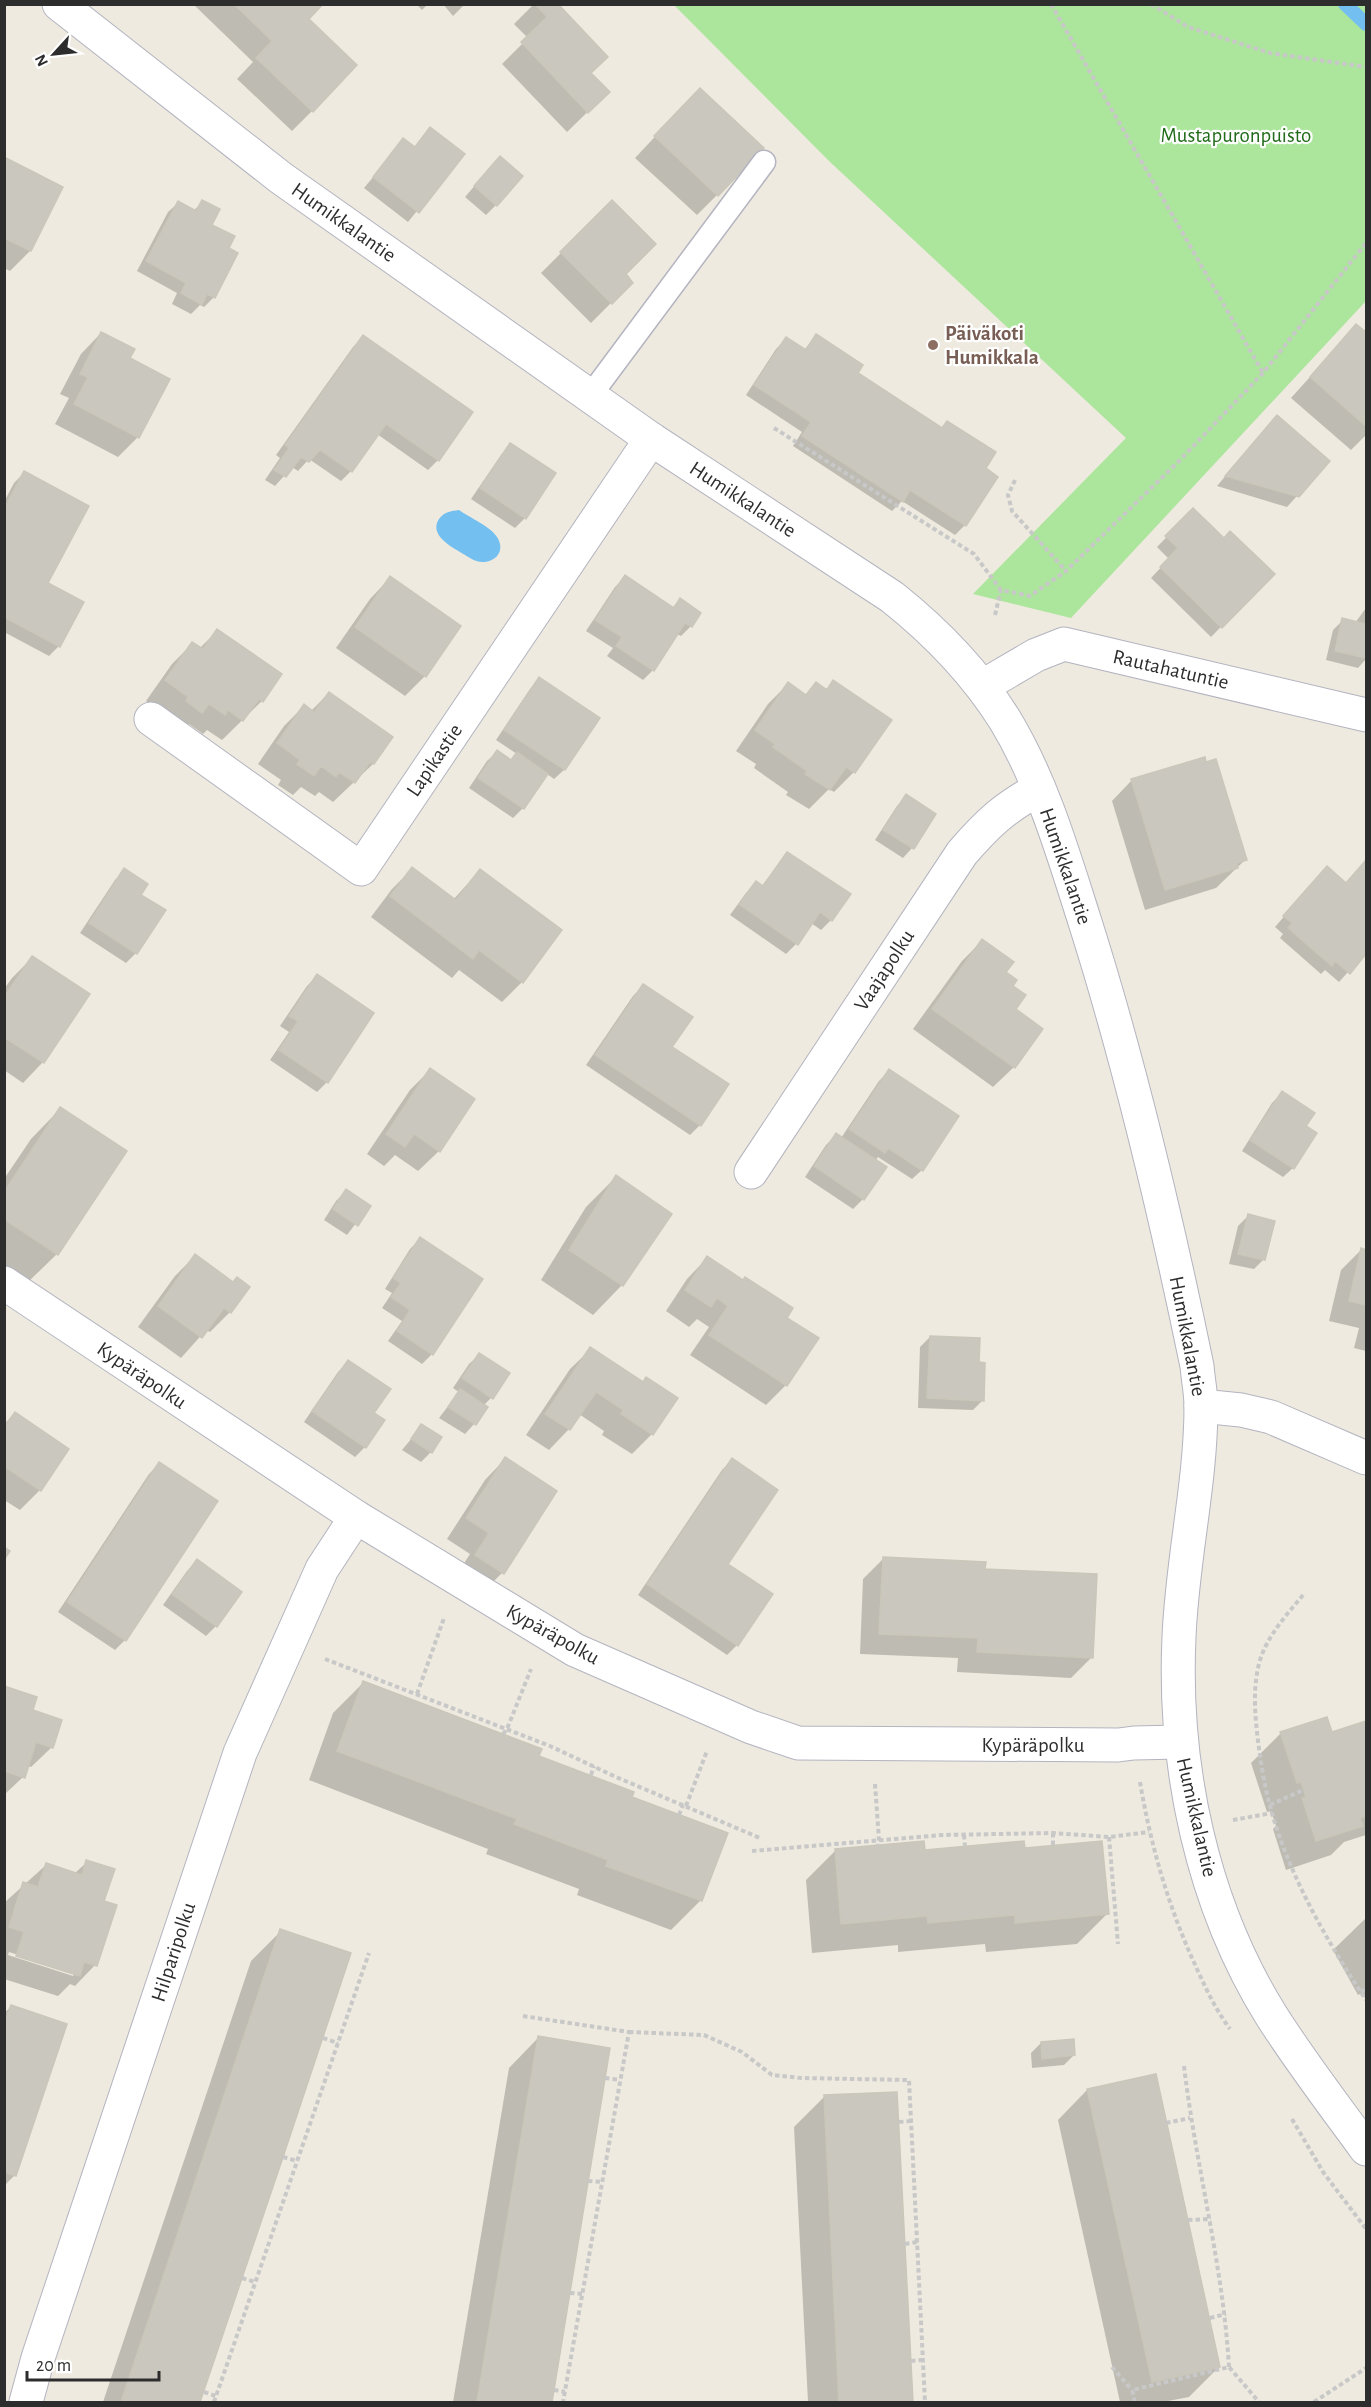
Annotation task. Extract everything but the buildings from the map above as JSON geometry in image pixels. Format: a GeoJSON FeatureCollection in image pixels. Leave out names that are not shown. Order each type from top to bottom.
{"type":"FeatureCollection","features":[{"type":"Feature","properties":{"kind":"street","name":"Humikkalantie"},"geometry":{"type":"LineString","coordinates":[[59,4],[282,178],[651,439],[892,597],[928,626],[983,686],[1005,721],[1039,789],[1068,867],[1096,957],[1135,1097],[1197,1366],[1201,1406],[1179,1635],[1177,1695],[1180,1742],[1195,1824],[1217,1903],[1228,1930],[1271,2015],[1366,2149]]}},
{"type":"Feature","properties":{"kind":"street","name":"Lapikastie"},"geometry":{"type":"LineString","coordinates":[[151,719],[361,869],[651,439]]}},
{"type":"Feature","properties":{"kind":"street","name":"Rautahatuntie"},"geometry":{"type":"LineString","coordinates":[[983,686],[1036,655],[1064,644],[1366,715]]}},
{"type":"Feature","properties":{"kind":"street","name":"Vaajapolku"},"geometry":{"type":"LineString","coordinates":[[751,1172],[962,853],[985,827],[1010,805],[1039,789]]}},
{"type":"Feature","properties":{"kind":"street","name":"Kypäräpolku"},"geometry":{"type":"LineString","coordinates":[[4,1283],[356,1517],[575,1650],[751,1727],[798,1743],[1118,1745],[1180,1742]]}},
{"type":"Feature","properties":{"kind":"street"},"geometry":{"type":"LineString","coordinates":[[1201,1406],[1240,1410],[1271,1417],[1366,1458]]}},
{"type":"Feature","properties":{"kind":"street","name":"Hilparipolku"},"geometry":{"type":"LineString","coordinates":[[26,2403],[38,2358],[240,1753],[322,1569],[356,1517]]}},
{"type":"Feature","properties":{"kind":"lane"},"geometry":{"type":"LineString","coordinates":[[590,396],[764,162]]}},
{"type":"Feature","properties":{"kind":"path"},"geometry":{"type":"LineString","coordinates":[[1051,4],[1263,373]]}},
{"type":"Feature","properties":{"kind":"path"},"geometry":{"type":"LineString","coordinates":[[1151,4],[1188,27],[1270,53],[1366,67]]}},
{"type":"Feature","properties":{"kind":"path"},"geometry":{"type":"LineString","coordinates":[[774,428],[974,554],[1001,590],[1030,596],[1066,570],[1179,461],[1263,373],[1366,243]]}},
{"type":"Feature","properties":{"kind":"path"},"geometry":{"type":"LineString","coordinates":[[1015,480],[1008,495],[1012,511],[1066,570]]}},
{"type":"Feature","properties":{"kind":"path"},"geometry":{"type":"LineString","coordinates":[[995,615],[1001,590]]}},
{"type":"Feature","properties":{"kind":"path"},"geometry":{"type":"LineString","coordinates":[[1303,1594],[1264,1647],[1258,1667],[1255,1713],[1272,1813],[1307,1899],[1366,2000]]}},
{"type":"Feature","properties":{"kind":"path"},"geometry":{"type":"LineString","coordinates":[[417,1694],[446,1613]]}},
{"type":"Feature","properties":{"kind":"path"},"geometry":{"type":"LineString","coordinates":[[318,1656],[550,1746],[760,1838]]}},
{"type":"Feature","properties":{"kind":"path"},"geometry":{"type":"LineString","coordinates":[[503,1734],[507,1730],[531,1667]]}},
{"type":"Feature","properties":{"kind":"path"},"geometry":{"type":"LineString","coordinates":[[408,1698],[411,1692]]}},
{"type":"Feature","properties":{"kind":"path"},"geometry":{"type":"LineString","coordinates":[[679,1815],[709,1748]]}},
{"type":"Feature","properties":{"kind":"path"},"geometry":{"type":"LineString","coordinates":[[591,1775],[594,1766]]}},
{"type":"Feature","properties":{"kind":"path"},"geometry":{"type":"LineString","coordinates":[[875,1783],[879,1843]]}},
{"type":"Feature","properties":{"kind":"path"},"geometry":{"type":"LineString","coordinates":[[1270,1805],[1303,1790]]}},
{"type":"Feature","properties":{"kind":"path"},"geometry":{"type":"LineString","coordinates":[[1229,1820],[1272,1813]]}},
{"type":"Feature","properties":{"kind":"path"},"geometry":{"type":"LineString","coordinates":[[752,1851],[964,1835],[1053,1833],[1110,1837],[1149,1832]]}},
{"type":"Feature","properties":{"kind":"path"},"geometry":{"type":"LineString","coordinates":[[1053,1833],[1053,1845]]}},
{"type":"Feature","properties":{"kind":"path"},"geometry":{"type":"LineString","coordinates":[[964,1835],[965,1846]]}},
{"type":"Feature","properties":{"kind":"path"},"geometry":{"type":"LineString","coordinates":[[1110,1837],[1118,1944]]}},
{"type":"Feature","properties":{"kind":"path"},"geometry":{"type":"LineString","coordinates":[[214,2403],[369,1953]]}},
{"type":"Feature","properties":{"kind":"path"},"geometry":{"type":"LineString","coordinates":[[1361,1992],[1366,1989]]}},
{"type":"Feature","properties":{"kind":"path"},"geometry":{"type":"LineString","coordinates":[[523,2016],[628,2032],[704,2036],[742,2052],[772,2075],[801,2078],[909,2079],[925,2403]]}},
{"type":"Feature","properties":{"kind":"path"},"geometry":{"type":"LineString","coordinates":[[563,2403],[628,2032]]}},
{"type":"Feature","properties":{"kind":"path"},"geometry":{"type":"LineString","coordinates":[[323,2038],[338,2043]]}},
{"type":"Feature","properties":{"kind":"path"},"geometry":{"type":"LineString","coordinates":[[1184,2066],[1190,2118],[1211,2219],[1226,2314],[1229,2367],[1259,2403]]}},
{"type":"Feature","properties":{"kind":"path"},"geometry":{"type":"LineString","coordinates":[[605,2078],[620,2080]]}},
{"type":"Feature","properties":{"kind":"path"},"geometry":{"type":"LineString","coordinates":[[1166,2123],[1190,2118]]}},
{"type":"Feature","properties":{"kind":"path"},"geometry":{"type":"LineString","coordinates":[[899,2122],[911,2121]]}},
{"type":"Feature","properties":{"kind":"path"},"geometry":{"type":"LineString","coordinates":[[283,2157],[297,2161]]}},
{"type":"Feature","properties":{"kind":"path"},"geometry":{"type":"LineString","coordinates":[[588,2181],[602,2182]]}},
{"type":"Feature","properties":{"kind":"path"},"geometry":{"type":"LineString","coordinates":[[1188,2220],[1211,2219]]}},
{"type":"Feature","properties":{"kind":"path"},"geometry":{"type":"LineString","coordinates":[[905,2244],[917,2242]]}},
{"type":"Feature","properties":{"kind":"path"},"geometry":{"type":"LineString","coordinates":[[242,2278],[256,2283]]}},
{"type":"Feature","properties":{"kind":"path"},"geometry":{"type":"LineString","coordinates":[[570,2293],[583,2294]]}},
{"type":"Feature","properties":{"kind":"path"},"geometry":{"type":"LineString","coordinates":[[1210,2318],[1226,2314]]}},
{"type":"Feature","properties":{"kind":"path"},"geometry":{"type":"LineString","coordinates":[[911,2361],[922,2360]]}},
{"type":"Feature","properties":{"kind":"path"},"geometry":{"type":"LineString","coordinates":[[1112,2367],[1132,2390],[1135,2403]]}},
{"type":"Feature","properties":{"kind":"path"},"geometry":{"type":"LineString","coordinates":[[1132,2390],[1229,2367]]}},
{"type":"Feature","properties":{"kind":"path"},"geometry":{"type":"LineString","coordinates":[[1314,2403],[1366,2368]]}},
{"type":"Feature","properties":{"kind":"path"},"geometry":{"type":"LineString","coordinates":[[554,2390],[565,2392]]}},
{"type":"Feature","properties":{"kind":"path"},"geometry":{"type":"LineString","coordinates":[[204,2392],[216,2396]]}},
{"type":"Feature","properties":{"kind":"green space","name":"Mustapuronpuisto"},"geometry":{"type":"Polygon","coordinates":[[[674,5],[1366,5],[1366,301],[1071,618],[973,594],[1126,438],[829,161],[674,5]]]}},
{"type":"Feature","properties":{"kind":"water"},"geometry":{"type":"Polygon","coordinates":[[[459,510],[485,526],[497,537],[500,550],[494,559],[476,561],[440,537],[436,526],[439,519],[445,513],[459,510]]]}},
{"type":"Feature","properties":{"kind":"waterway"},"geometry":{"type":"LineString","coordinates":[[1345,4],[1366,24]]}},
{"type":"Feature","properties":{"kind":"place","name":"Päiväkoti Humikkala"},"geometry":{"type":"Point","coordinates":[933,345]}}]}
